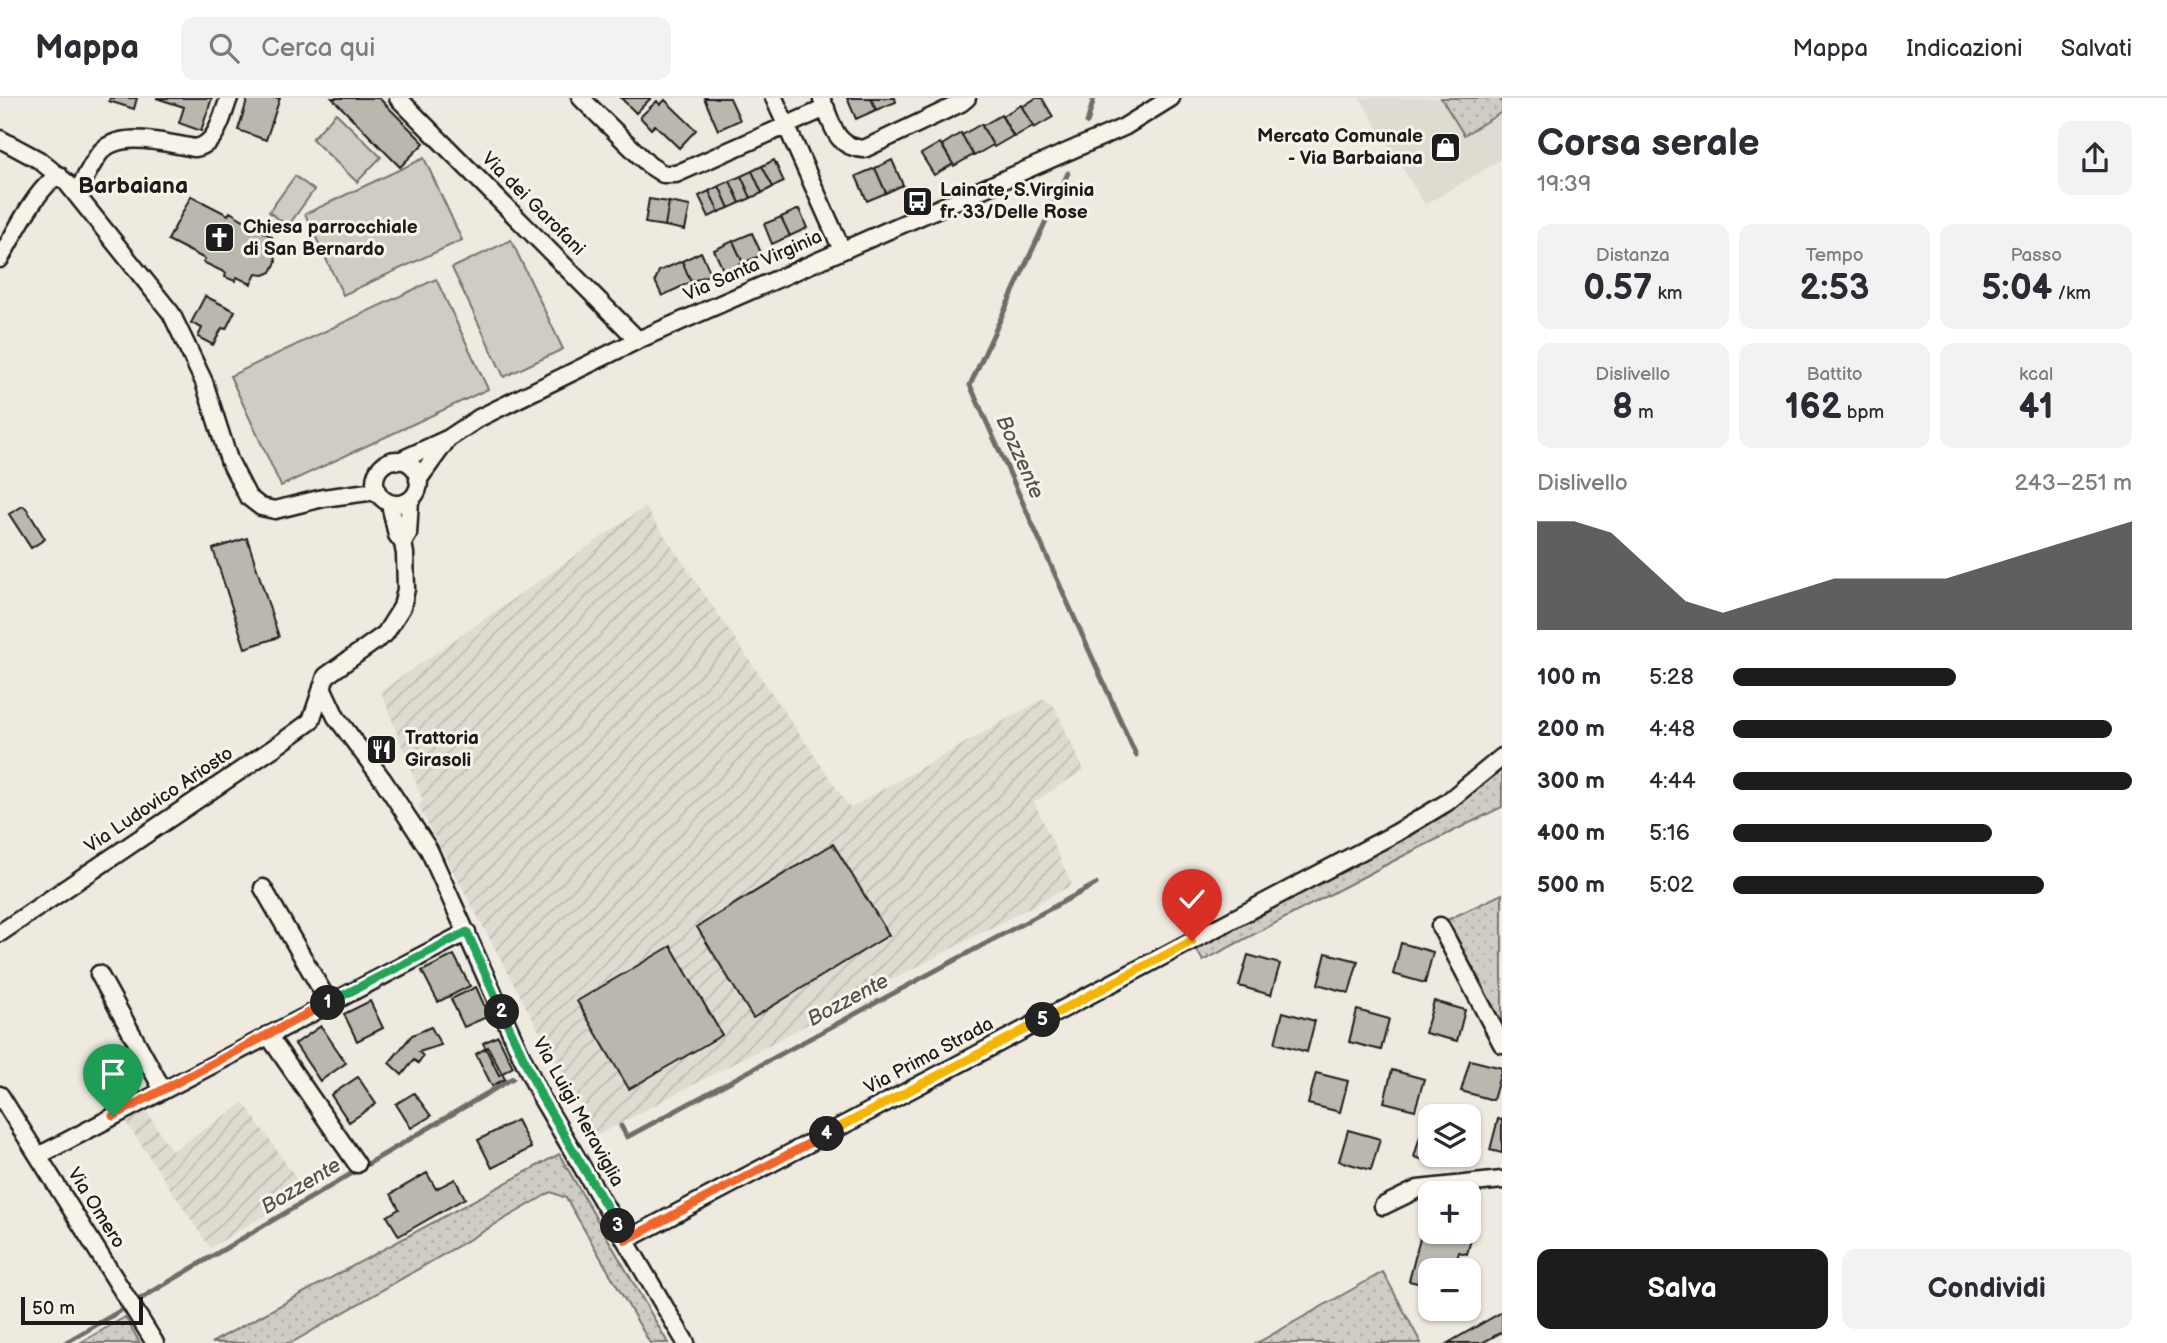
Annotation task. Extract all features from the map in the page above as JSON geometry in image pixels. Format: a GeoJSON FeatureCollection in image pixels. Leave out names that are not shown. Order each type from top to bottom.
{"type":"FeatureCollection","features":[{"type":"Feature","properties":{"kind":"street"},"geometry":{"type":"LineString","coordinates":[[77,193],[99,154],[108,145],[120,140],[139,139],[195,148],[205,146],[211,141],[229,98]]}},
{"type":"Feature","properties":{"kind":"street","name":"Via dei Garofani"},"geometry":{"type":"LineString","coordinates":[[398,98],[638,340]]}},
{"type":"Feature","properties":{"kind":"street"},"geometry":{"type":"LineString","coordinates":[[581,98],[649,165],[663,174],[676,174],[786,126],[823,103],[841,142],[851,148],[864,149],[967,98]]}},
{"type":"Feature","properties":{"kind":"street"},"geometry":{"type":"LineString","coordinates":[[774,98],[842,250]]}},
{"type":"Feature","properties":{"kind":"street","name":"Via Santa Virginia"},"geometry":{"type":"LineString","coordinates":[[399,461],[449,438],[479,418],[638,340],[1124,127],[1171,98]]}},
{"type":"Feature","properties":{"kind":"street"},"geometry":{"type":"LineString","coordinates":[[0,139],[39,160],[77,193],[171,313],[204,382],[229,460],[248,497],[261,507],[275,510],[323,498],[376,491]]}},
{"type":"Feature","properties":{"kind":"street"},"geometry":{"type":"LineString","coordinates":[[0,259],[41,193],[50,181],[59,175]]}},
{"type":"Feature","properties":{"kind":"street","name":"Via Santa Virginia"},"geometry":{"type":"LineString","coordinates":[[418,480],[449,438]]}},
{"type":"Feature","properties":{"kind":"street"},"geometry":{"type":"LineString","coordinates":[[399,461],[412,467],[418,480],[416,493],[410,500],[400,504],[382,499],[376,491],[375,482],[380,468],[388,462],[399,461]]}},
{"type":"Feature","properties":{"kind":"street"},"geometry":{"type":"LineString","coordinates":[[336,717],[311,721],[326,676],[385,634],[402,607],[406,589],[403,543],[408,534],[410,500]]}},
{"type":"Feature","properties":{"kind":"street"},"geometry":{"type":"LineString","coordinates":[[390,503],[397,535],[403,543]]}},
{"type":"Feature","properties":{"kind":"street","name":"Via Luigi Meraviglia"},"geometry":{"type":"LineString","coordinates":[[322,687],[336,717],[383,780],[432,857],[520,1055],[542,1098],[686,1343]]}},
{"type":"Feature","properties":{"kind":"street","name":"Via Ludovico Ariosto"},"geometry":{"type":"LineString","coordinates":[[0,933],[311,721]]}},
{"type":"Feature","properties":{"kind":"street","name":"Via Prima Strada"},"geometry":{"type":"LineString","coordinates":[[626,1240],[1396,833],[1446,803],[1502,757]]}},
{"type":"Feature","properties":{"kind":"street"},"geometry":{"type":"LineString","coordinates":[[263,888],[329,1003]]}},
{"type":"Feature","properties":{"kind":"street"},"geometry":{"type":"LineString","coordinates":[[1440,926],[1502,1044]]}},
{"type":"Feature","properties":{"kind":"street"},"geometry":{"type":"LineString","coordinates":[[38,1156],[467,932]]}},
{"type":"Feature","properties":{"kind":"street"},"geometry":{"type":"LineString","coordinates":[[99,974],[163,1090]]}},
{"type":"Feature","properties":{"kind":"street"},"geometry":{"type":"LineString","coordinates":[[268,1035],[357,1164]]}},
{"type":"Feature","properties":{"kind":"street","name":"Via Omero"},"geometry":{"type":"LineString","coordinates":[[0,1096],[155,1343]]}},
{"type":"Feature","properties":{"kind":"street"},"geometry":{"type":"LineString","coordinates":[[1383,1206],[1418,1189],[1502,1180]]}},
{"type":"Feature","properties":{"kind":"shaded area","name":"Mercato Comunale - Via Barbaiana"},"geometry":{"type":"Polygon","coordinates":[[[1360,98],[1441,98],[1464,135],[1502,112],[1502,159],[1425,205],[1360,98]]]}},
{"type":"Feature","properties":{"kind":"shaded area"},"geometry":{"type":"Polygon","coordinates":[[[1441,98],[1499,98],[1502,112],[1464,135],[1441,98]]]}},
{"type":"Feature","properties":{"kind":"shaded area"},"geometry":{"type":"Polygon","coordinates":[[[336,113],[381,157],[357,182],[312,139],[336,113]]]}},
{"type":"Feature","properties":{"kind":"shaded area"},"geometry":{"type":"Polygon","coordinates":[[[424,158],[462,240],[343,295],[305,214],[424,158]]]}},
{"type":"Feature","properties":{"kind":"shaded area"},"geometry":{"type":"Polygon","coordinates":[[[295,176],[314,190],[288,226],[269,212],[295,176]]]}},
{"type":"Feature","properties":{"kind":"shaded area"},"geometry":{"type":"Polygon","coordinates":[[[511,240],[563,349],[504,377],[452,268],[511,240]]]}},
{"type":"Feature","properties":{"kind":"shaded area"},"geometry":{"type":"Polygon","coordinates":[[[436,279],[488,389],[281,486],[230,376],[436,279]]]}},
{"type":"Feature","properties":{"kind":"shaded area"},"geometry":{"type":"Polygon","coordinates":[[[645,507],[850,808],[1043,699],[1053,704],[1084,770],[1034,802],[1072,885],[596,1136],[418,806],[423,801],[381,691],[645,507]]]}},
{"type":"Feature","properties":{"kind":"shaded area"},"geometry":{"type":"Polygon","coordinates":[[[1502,770],[1502,807],[1203,961],[1196,949],[1426,826],[1502,770]]]}},
{"type":"Feature","properties":{"kind":"shaded area"},"geometry":{"type":"Polygon","coordinates":[[[1502,894],[1502,1023],[1445,921],[1502,894]]]}},
{"type":"Feature","properties":{"kind":"shaded area"},"geometry":{"type":"Polygon","coordinates":[[[244,1103],[305,1191],[210,1248],[126,1122],[146,1111],[172,1151],[244,1103]]]}},
{"type":"Feature","properties":{"kind":"shaded area"},"geometry":{"type":"Polygon","coordinates":[[[559,1154],[668,1343],[650,1343],[566,1198],[551,1192],[291,1343],[211,1343],[559,1154]]]}},
{"type":"Feature","properties":{"kind":"shaded area"},"geometry":{"type":"Polygon","coordinates":[[[1383,1272],[1421,1343],[1257,1343],[1383,1272]]]}},
{"type":"Feature","properties":{"kind":"shaded area"},"geometry":{"type":"Polygon","coordinates":[[[125,1317],[140,1343],[80,1343],[125,1317]]]}},
{"type":"Feature","properties":{"kind":"building"},"geometry":{"type":"Polygon","coordinates":[[[110,98],[137,98],[134,109],[109,101],[110,98]]]}},
{"type":"Feature","properties":{"kind":"building"},"geometry":{"type":"Polygon","coordinates":[[[156,98],[212,98],[201,131],[179,123],[184,107],[156,98]]]}},
{"type":"Feature","properties":{"kind":"building"},"geometry":{"type":"Polygon","coordinates":[[[248,98],[280,98],[266,140],[238,130],[248,98]]]}},
{"type":"Feature","properties":{"kind":"building"},"geometry":{"type":"Polygon","coordinates":[[[332,98],[379,98],[424,143],[400,167],[332,98]]]}},
{"type":"Feature","properties":{"kind":"building"},"geometry":{"type":"Polygon","coordinates":[[[621,98],[651,98],[636,113],[621,98]]]}},
{"type":"Feature","properties":{"kind":"building"},"geometry":{"type":"Polygon","coordinates":[[[704,98],[730,98],[740,120],[718,130],[704,98]]]}},
{"type":"Feature","properties":{"kind":"building"},"geometry":{"type":"Polygon","coordinates":[[[847,98],[871,98],[876,110],[856,119],[847,98]]]}},
{"type":"Feature","properties":{"kind":"building"},"geometry":{"type":"Polygon","coordinates":[[[871,98],[895,98],[896,102],[876,110],[871,98]]]}},
{"type":"Feature","properties":{"kind":"building"},"geometry":{"type":"Polygon","coordinates":[[[1036,98],[1042,98],[1053,117],[1034,128],[1022,107],[1036,98]]]}},
{"type":"Feature","properties":{"kind":"building"},"geometry":{"type":"Polygon","coordinates":[[[665,100],[696,130],[679,148],[655,125],[651,129],[640,117],[657,101],[660,105],[665,100]]]}},
{"type":"Feature","properties":{"kind":"building"},"geometry":{"type":"Polygon","coordinates":[[[1021,105],[1033,126],[1014,137],[1002,116],[1021,105]]]}},
{"type":"Feature","properties":{"kind":"building"},"geometry":{"type":"Polygon","coordinates":[[[1001,115],[1013,136],[994,147],[982,126],[1001,115]]]}},
{"type":"Feature","properties":{"kind":"building"},"geometry":{"type":"Polygon","coordinates":[[[981,124],[993,145],[974,156],[962,135],[981,124]]]}},
{"type":"Feature","properties":{"kind":"building"},"geometry":{"type":"Polygon","coordinates":[[[961,133],[973,155],[954,166],[942,145],[961,133]]]}},
{"type":"Feature","properties":{"kind":"building"},"geometry":{"type":"Polygon","coordinates":[[[940,143],[953,164],[934,175],[921,154],[940,143]]]}},
{"type":"Feature","properties":{"kind":"building"},"geometry":{"type":"Polygon","coordinates":[[[774,160],[784,182],[773,187],[762,166],[774,160]]]}},
{"type":"Feature","properties":{"kind":"building"},"geometry":{"type":"Polygon","coordinates":[[[892,160],[903,185],[886,193],[875,168],[892,160]]]}},
{"type":"Feature","properties":{"kind":"building"},"geometry":{"type":"Polygon","coordinates":[[[762,166],[773,187],[762,193],[752,171],[762,166]]]}},
{"type":"Feature","properties":{"kind":"building"},"geometry":{"type":"Polygon","coordinates":[[[875,168],[886,193],[867,201],[856,176],[875,168]]]}},
{"type":"Feature","properties":{"kind":"building"},"geometry":{"type":"Polygon","coordinates":[[[752,171],[762,193],[751,198],[741,176],[752,171]]]}},
{"type":"Feature","properties":{"kind":"building"},"geometry":{"type":"Polygon","coordinates":[[[741,176],[751,198],[740,203],[730,181],[741,176]]]}},
{"type":"Feature","properties":{"kind":"building"},"geometry":{"type":"Polygon","coordinates":[[[730,181],[740,203],[729,208],[719,186],[730,181]]]}},
{"type":"Feature","properties":{"kind":"building"},"geometry":{"type":"Polygon","coordinates":[[[719,186],[729,208],[719,212],[709,191],[719,186]]]}},
{"type":"Feature","properties":{"kind":"building"},"geometry":{"type":"Polygon","coordinates":[[[709,191],[719,212],[709,217],[699,196],[709,191]]]}},
{"type":"Feature","properties":{"kind":"building","name":"Chiesa parrocchiale di San Bernardo"},"geometry":{"type":"Polygon","coordinates":[[[191,196],[228,215],[230,212],[272,237],[267,247],[275,254],[276,262],[271,272],[256,274],[251,284],[237,277],[235,281],[225,277],[226,273],[203,262],[205,259],[168,240],[191,196]]]}},
{"type":"Feature","properties":{"kind":"building"},"geometry":{"type":"Polygon","coordinates":[[[649,199],[669,202],[665,226],[645,223],[649,199]]]}},
{"type":"Feature","properties":{"kind":"building"},"geometry":{"type":"Polygon","coordinates":[[[669,202],[690,206],[685,230],[665,226],[669,202]]]}},
{"type":"Feature","properties":{"kind":"building"},"geometry":{"type":"Polygon","coordinates":[[[799,209],[807,228],[790,236],[781,217],[799,209]]]}},
{"type":"Feature","properties":{"kind":"building"},"geometry":{"type":"Polygon","coordinates":[[[781,217],[790,236],[772,244],[764,224],[781,217]]]}},
{"type":"Feature","properties":{"kind":"building"},"geometry":{"type":"Polygon","coordinates":[[[752,233],[762,255],[743,263],[733,241],[752,233]]]}},
{"type":"Feature","properties":{"kind":"building"},"geometry":{"type":"Polygon","coordinates":[[[733,241],[743,263],[724,272],[714,250],[733,241]]]}},
{"type":"Feature","properties":{"kind":"building"},"geometry":{"type":"Polygon","coordinates":[[[701,252],[711,274],[691,282],[682,261],[701,252]]]}},
{"type":"Feature","properties":{"kind":"building"},"geometry":{"type":"Polygon","coordinates":[[[682,261],[691,282],[662,296],[655,281],[659,271],[682,261]]]}},
{"type":"Feature","properties":{"kind":"building"},"geometry":{"type":"Polygon","coordinates":[[[205,296],[235,311],[226,329],[222,328],[213,345],[198,337],[202,328],[191,323],[205,296]]]}},
{"type":"Feature","properties":{"kind":"building"},"geometry":{"type":"Polygon","coordinates":[[[23,506],[45,539],[31,548],[9,514],[23,506]]]}},
{"type":"Feature","properties":{"kind":"building"},"geometry":{"type":"Polygon","coordinates":[[[247,538],[279,637],[245,648],[213,549],[247,538]]]}},
{"type":"Feature","properties":{"kind":"building"},"geometry":{"type":"Polygon","coordinates":[[[833,844],[889,935],[753,1018],[697,927],[833,844]]]}},
{"type":"Feature","properties":{"kind":"building"},"geometry":{"type":"Polygon","coordinates":[[[1401,943],[1433,952],[1425,983],[1393,974],[1401,943]]]}},
{"type":"Feature","properties":{"kind":"building"},"geometry":{"type":"Polygon","coordinates":[[[671,946],[722,1035],[629,1089],[577,1001],[671,946]]]}},
{"type":"Feature","properties":{"kind":"building"},"geometry":{"type":"Polygon","coordinates":[[[1326,953],[1358,961],[1349,993],[1318,984],[1326,953]]]}},
{"type":"Feature","properties":{"kind":"building"},"geometry":{"type":"Polygon","coordinates":[[[454,955],[470,986],[438,1002],[422,971],[454,955]]]}},
{"type":"Feature","properties":{"kind":"building"},"geometry":{"type":"Polygon","coordinates":[[[1248,955],[1280,964],[1271,995],[1239,986],[1248,955]]]}},
{"type":"Feature","properties":{"kind":"building"},"geometry":{"type":"Polygon","coordinates":[[[476,987],[489,1016],[464,1027],[451,999],[476,987]]]}},
{"type":"Feature","properties":{"kind":"building"},"geometry":{"type":"Polygon","coordinates":[[[370,1001],[383,1028],[357,1041],[344,1014],[370,1001]]]}},
{"type":"Feature","properties":{"kind":"building"},"geometry":{"type":"Polygon","coordinates":[[[1434,1001],[1465,1010],[1457,1041],[1425,1033],[1434,1001]]]}},
{"type":"Feature","properties":{"kind":"building"},"geometry":{"type":"Polygon","coordinates":[[[1357,1010],[1389,1019],[1381,1050],[1349,1042],[1357,1010]]]}},
{"type":"Feature","properties":{"kind":"building"},"geometry":{"type":"Polygon","coordinates":[[[1283,1012],[1315,1021],[1307,1052],[1275,1043],[1283,1012]]]}},
{"type":"Feature","properties":{"kind":"building"},"geometry":{"type":"Polygon","coordinates":[[[321,1026],[346,1063],[320,1081],[295,1044],[321,1026]]]}},
{"type":"Feature","properties":{"kind":"building"},"geometry":{"type":"Polygon","coordinates":[[[431,1027],[441,1045],[419,1052],[423,1056],[418,1063],[414,1060],[402,1075],[389,1063],[412,1035],[431,1027]]]}},
{"type":"Feature","properties":{"kind":"building"},"geometry":{"type":"Polygon","coordinates":[[[498,1036],[513,1067],[499,1075],[483,1043],[498,1036]]]}},
{"type":"Feature","properties":{"kind":"building"},"geometry":{"type":"Polygon","coordinates":[[[488,1047],[505,1079],[492,1086],[476,1054],[488,1047]]]}},
{"type":"Feature","properties":{"kind":"building"},"geometry":{"type":"Polygon","coordinates":[[[1470,1060],[1502,1068],[1493,1100],[1461,1091],[1470,1060]]]}},
{"type":"Feature","properties":{"kind":"building"},"geometry":{"type":"Polygon","coordinates":[[[1392,1070],[1424,1079],[1415,1110],[1384,1102],[1392,1070]]]}},
{"type":"Feature","properties":{"kind":"building"},"geometry":{"type":"Polygon","coordinates":[[[1316,1073],[1348,1081],[1340,1112],[1308,1104],[1316,1073]]]}},
{"type":"Feature","properties":{"kind":"building"},"geometry":{"type":"Polygon","coordinates":[[[358,1077],[376,1104],[349,1122],[331,1095],[358,1077]]]}},
{"type":"Feature","properties":{"kind":"building"},"geometry":{"type":"Polygon","coordinates":[[[414,1093],[431,1116],[411,1128],[396,1104],[414,1093]]]}},
{"type":"Feature","properties":{"kind":"building"},"geometry":{"type":"Polygon","coordinates":[[[1498,1119],[1502,1120],[1502,1153],[1490,1150],[1498,1119]]]}},
{"type":"Feature","properties":{"kind":"building"},"geometry":{"type":"Polygon","coordinates":[[[517,1120],[531,1148],[492,1168],[478,1140],[517,1120]]]}},
{"type":"Feature","properties":{"kind":"building"},"geometry":{"type":"Polygon","coordinates":[[[1348,1130],[1380,1139],[1371,1170],[1339,1161],[1348,1130]]]}},
{"type":"Feature","properties":{"kind":"building"},"geometry":{"type":"Polygon","coordinates":[[[427,1173],[436,1189],[455,1179],[465,1198],[399,1236],[387,1216],[399,1209],[391,1194],[427,1173]]]}},
{"type":"Feature","properties":{"kind":"building"},"geometry":{"type":"Polygon","coordinates":[[[1419,1244],[1470,1244],[1467,1254],[1459,1252],[1457,1258],[1418,1258],[1418,1283],[1409,1281],[1419,1244]]]}},
{"type":"Feature","properties":{"kind":"building"},"geometry":{"type":"Polygon","coordinates":[[[1502,1312],[1502,1332],[1482,1343],[1448,1343],[1502,1312]]]}},
{"type":"Feature","properties":{"kind":"waterway","name":"Bozzente"},"geometry":{"type":"LineString","coordinates":[[1087,123],[1094,98]]}},
{"type":"Feature","properties":{"kind":"waterway","name":"Bozzente"},"geometry":{"type":"LineString","coordinates":[[1068,173],[970,385],[1136,755]]}},
{"type":"Feature","properties":{"kind":"waterway","name":"Bozzente"},"geometry":{"type":"LineString","coordinates":[[621,1126],[627,1137],[1096,884]]}},
{"type":"Feature","properties":{"kind":"waterway","name":"Bozzente"},"geometry":{"type":"LineString","coordinates":[[140,1299],[513,1078]]}},
{"type":"Feature","properties":{"kind":"waterway","name":"Bozzente"},"geometry":{"type":"LineString","coordinates":[[65,1343],[120,1311]]}},
{"type":"Feature","properties":{"kind":"place","name":"Mercato Comunale - Via Barbaiana"},"geometry":{"type":"Point","coordinates":[1446,147]}},
{"type":"Feature","properties":{"kind":"place","name":"Lainate, S.Virginia fr. 33/Delle Rose"},"geometry":{"type":"Point","coordinates":[917,201]}},
{"type":"Feature","properties":{"kind":"place","name":"Chiesa parrocchiale di San Bernardo"},"geometry":{"type":"Point","coordinates":[220,238]}},
{"type":"Feature","properties":{"kind":"place","name":"Trattoria Girasoli"},"geometry":{"type":"Point","coordinates":[382,749]}},
{"type":"Feature","properties":{"kind":"district","name":"Barbaiana"},"geometry":{"type":"Point","coordinates":[133,186]}},
{"type":"Feature","properties":{"kind":"route"},"geometry":{"type":"LineString","coordinates":[[113,1116],[467,932],[520,1055],[542,1098],[626,1240],[1192,941]]}}]}
